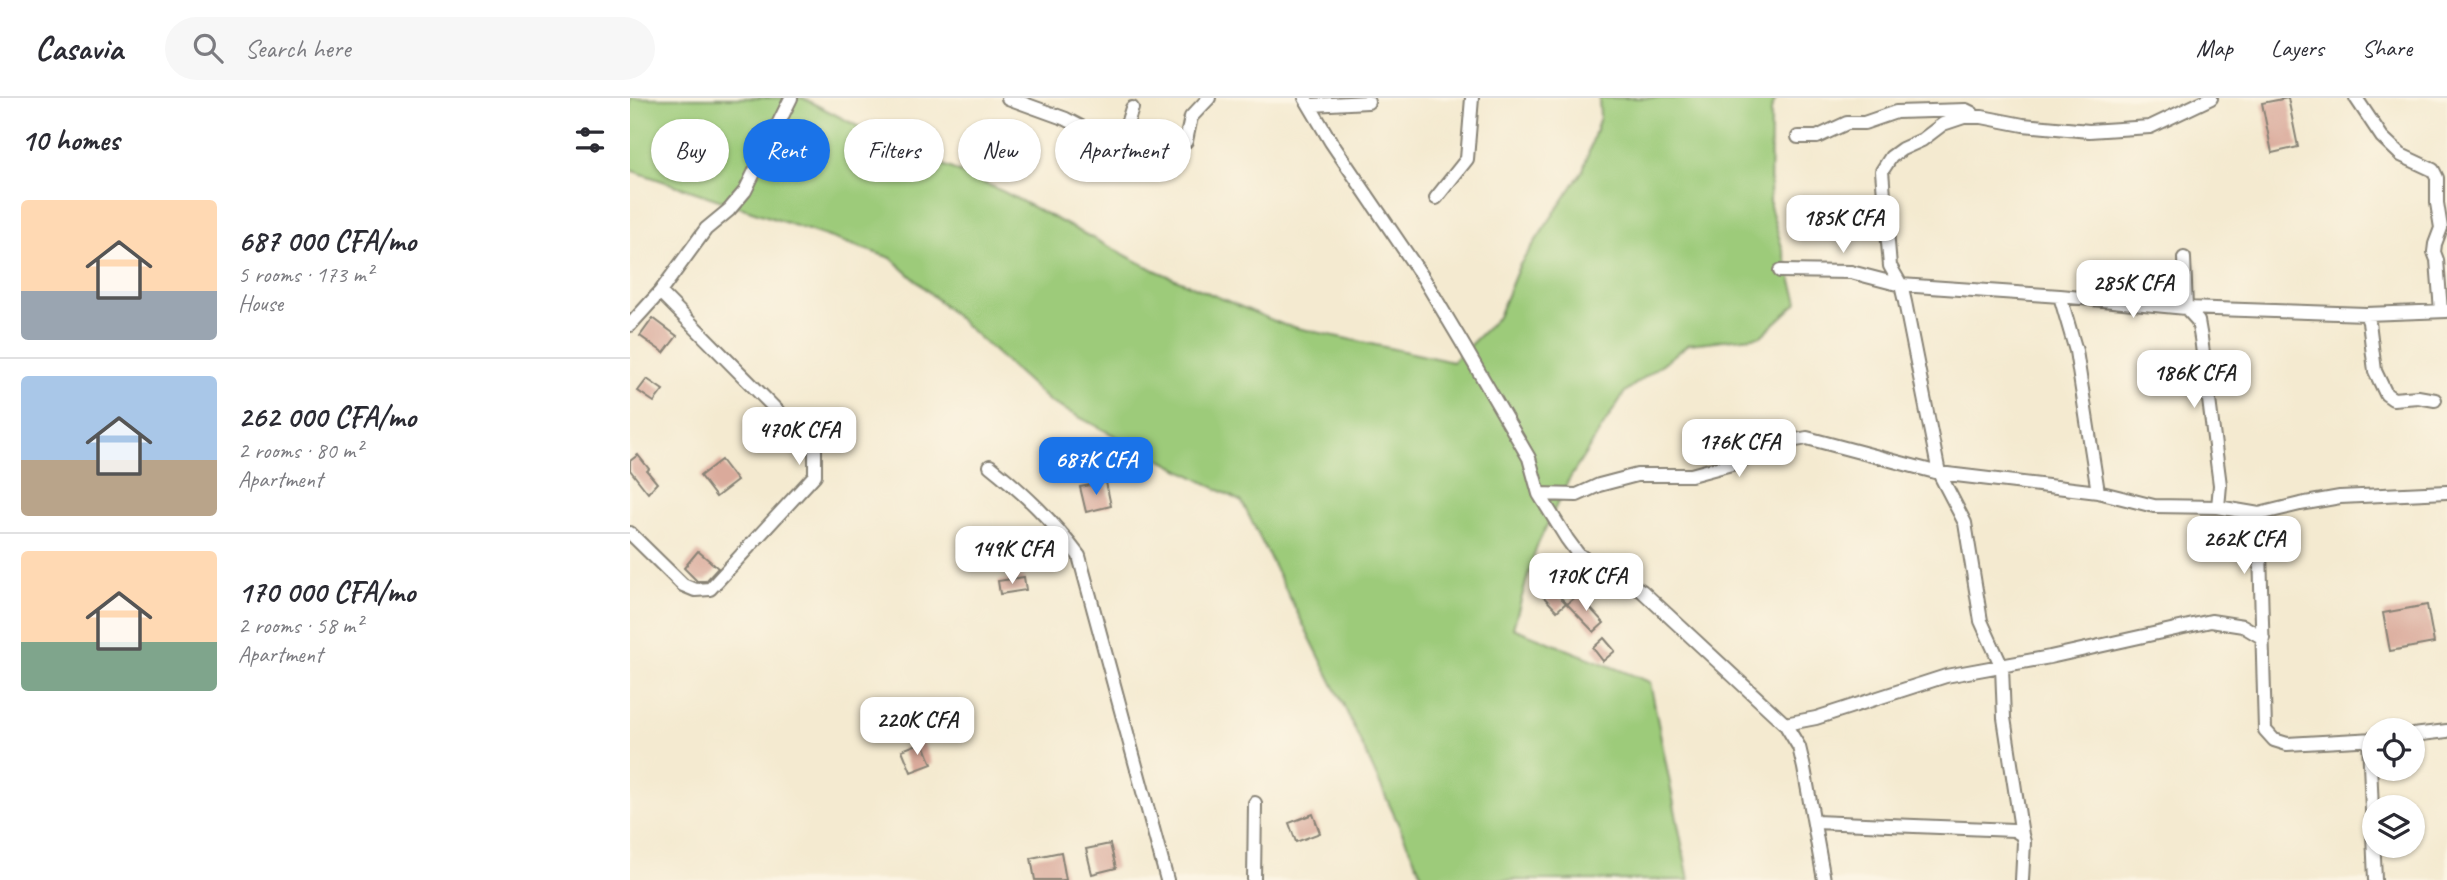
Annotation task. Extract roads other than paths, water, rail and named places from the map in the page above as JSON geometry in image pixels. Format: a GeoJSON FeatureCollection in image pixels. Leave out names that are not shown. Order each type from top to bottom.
{"type":"FeatureCollection","features":[{"type":"Feature","properties":{"kind":"street"},"geometry":{"type":"LineString","coordinates":[[630,325],[660,292],[706,229],[746,191],[792,98]]}},
{"type":"Feature","properties":{"kind":"street"},"geometry":{"type":"LineString","coordinates":[[1008,98],[1066,119]]}},
{"type":"Feature","properties":{"kind":"street"},"geometry":{"type":"LineString","coordinates":[[1191,119],[1209,98]]}},
{"type":"Feature","properties":{"kind":"street"},"geometry":{"type":"LineString","coordinates":[[1436,198],[1467,159],[1472,98]]}},
{"type":"Feature","properties":{"kind":"street"},"geometry":{"type":"LineString","coordinates":[[2022,880],[2024,842],[2004,718],[2002,667],[1982,621],[1965,523],[1939,472],[1901,285],[1891,266],[1882,171],[1891,157],[1902,149],[1922,140],[1943,124],[1964,117],[2089,131],[2150,127],[2211,98]]}},
{"type":"Feature","properties":{"kind":"street"},"geometry":{"type":"LineString","coordinates":[[1780,271],[1851,272],[1901,285],[2186,308],[2366,314],[2444,311],[2434,252],[2441,228],[2437,178],[2432,170],[2401,155],[2382,137],[2356,98]]}},
{"type":"Feature","properties":{"kind":"street"},"geometry":{"type":"LineString","coordinates":[[1368,102],[1308,102],[1331,142],[1424,279],[1529,458],[1539,494],[1578,554],[1642,591],[1785,724],[1798,747],[1815,822],[1824,880]]}},
{"type":"Feature","properties":{"kind":"street"},"geometry":{"type":"LineString","coordinates":[[1129,119],[1132,108]]}},
{"type":"Feature","properties":{"kind":"street"},"geometry":{"type":"LineString","coordinates":[[1798,137],[1817,137],[1847,123],[1864,123],[1896,112],[1966,110],[1982,117]]}},
{"type":"Feature","properties":{"kind":"street"},"geometry":{"type":"LineString","coordinates":[[2184,258],[2186,308],[2198,321],[2201,338],[2220,485],[2218,506]]}},
{"type":"Feature","properties":{"kind":"street"},"geometry":{"type":"LineString","coordinates":[[630,533],[683,585],[695,590],[710,589],[815,475],[815,449],[660,292]]}},
{"type":"Feature","properties":{"kind":"street"},"geometry":{"type":"LineString","coordinates":[[2060,296],[2076,351],[2098,492]]}},
{"type":"Feature","properties":{"kind":"street"},"geometry":{"type":"LineString","coordinates":[[2366,314],[2375,371],[2386,394],[2393,399],[2418,397],[2435,400]]}},
{"type":"Feature","properties":{"kind":"street"},"geometry":{"type":"LineString","coordinates":[[1539,494],[1577,495],[1599,485],[1637,475],[1691,475],[1739,462],[1769,445],[1807,438],[1939,472],[2098,492],[2154,506],[2218,506],[2259,514],[2300,503],[2340,497],[2447,492]]}},
{"type":"Feature","properties":{"kind":"street"},"geometry":{"type":"LineString","coordinates":[[990,466],[1028,497],[1054,523],[1079,556],[1167,880]]}},
{"type":"Feature","properties":{"kind":"street"},"geometry":{"type":"LineString","coordinates":[[2259,514],[2265,730],[2274,740],[2287,744],[2362,740]]}},
{"type":"Feature","properties":{"kind":"street"},"geometry":{"type":"LineString","coordinates":[[1785,724],[1816,718],[1946,676],[2002,667],[2211,621],[2243,626],[2263,638]]}},
{"type":"Feature","properties":{"kind":"street"},"geometry":{"type":"LineString","coordinates":[[2425,734],[2447,731]]}},
{"type":"Feature","properties":{"kind":"street"},"geometry":{"type":"LineString","coordinates":[[2373,781],[2375,880]]}},
{"type":"Feature","properties":{"kind":"street"},"geometry":{"type":"LineString","coordinates":[[1254,880],[1255,803]]}},
{"type":"Feature","properties":{"kind":"street"},"geometry":{"type":"LineString","coordinates":[[1815,822],[2014,830],[2022,835]]}}]}
